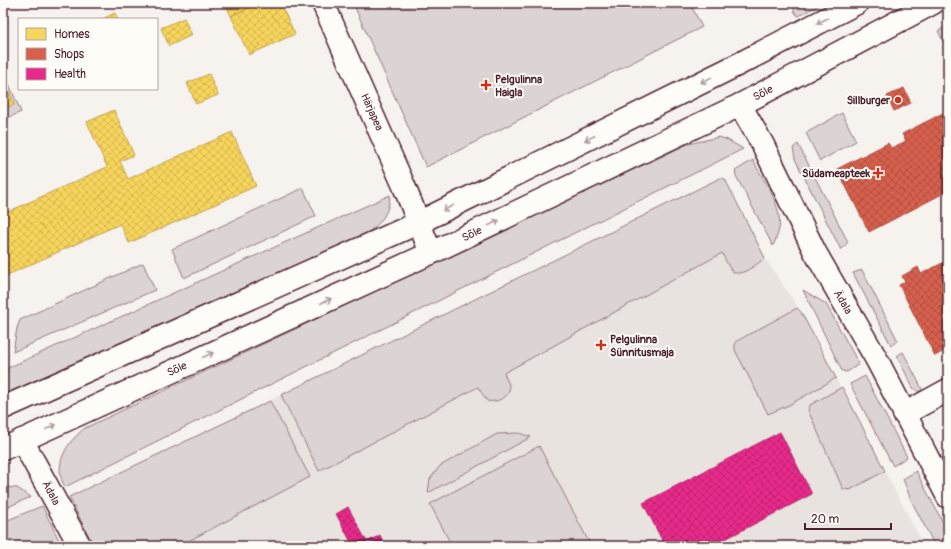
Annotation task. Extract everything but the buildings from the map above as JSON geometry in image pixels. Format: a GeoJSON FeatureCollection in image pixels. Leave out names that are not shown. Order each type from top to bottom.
{"type":"FeatureCollection","features":[{"type":"Feature","properties":{"kind":"main road","name":"Härjapea"},"geometry":{"type":"LineString","coordinates":[[323,3],[404,186],[431,253]]}},
{"type":"Feature","properties":{"kind":"main road"},"geometry":{"type":"LineString","coordinates":[[3,408],[418,223],[739,64],[857,3]]}},
{"type":"Feature","properties":{"kind":"main road","name":"Sõle"},"geometry":{"type":"LineString","coordinates":[[3,449],[431,253],[740,105],[933,3]]}},
{"type":"Feature","properties":{"kind":"main road","name":"Ädala"},"geometry":{"type":"LineString","coordinates":[[740,105],[763,145],[815,252],[877,360],[948,497]]}},
{"type":"Feature","properties":{"kind":"main road"},"geometry":{"type":"LineString","coordinates":[[904,414],[948,390]]}},
{"type":"Feature","properties":{"kind":"main road","name":"Ädala"},"geometry":{"type":"LineString","coordinates":[[22,440],[80,546]]}},
{"type":"Feature","properties":{"kind":"shaded area","name":"Pelgulinna Haigla"},"geometry":{"type":"Polygon","coordinates":[[[353,3],[690,3],[702,27],[426,167],[353,3]]]}},
{"type":"Feature","properties":{"kind":"shaded area"},"geometry":{"type":"Polygon","coordinates":[[[794,3],[823,3],[798,16],[794,11],[794,3]]]}},
{"type":"Feature","properties":{"kind":"shaded area"},"geometry":{"type":"Polygon","coordinates":[[[948,26],[948,41],[944,43],[938,31],[948,26]]]}},
{"type":"Feature","properties":{"kind":"shaded area"},"geometry":{"type":"Polygon","coordinates":[[[3,70],[21,112],[3,120],[3,109],[14,104],[3,77],[3,70]]]}},
{"type":"Feature","properties":{"kind":"shaded area"},"geometry":{"type":"Polygon","coordinates":[[[842,113],[856,141],[820,161],[806,133],[842,113]]]}},
{"type":"Feature","properties":{"kind":"shaded area"},"geometry":{"type":"Polygon","coordinates":[[[719,137],[728,140],[743,149],[65,487],[61,479],[60,470],[63,454],[72,440],[85,428],[688,144],[719,137]]]}},
{"type":"Feature","properties":{"kind":"shaded area"},"geometry":{"type":"Polygon","coordinates":[[[798,144],[848,242],[841,250],[795,159],[793,148],[798,144]]]}},
{"type":"Feature","properties":{"kind":"shaded area"},"geometry":{"type":"Polygon","coordinates":[[[753,160],[771,193],[778,211],[779,229],[773,246],[736,176],[735,171],[753,160]]]}},
{"type":"Feature","properties":{"kind":"shaded area","name":"Pelgulinna Sünnitusmaja"},"geometry":{"type":"Polygon","coordinates":[[[720,178],[725,179],[765,258],[801,312],[924,546],[94,546],[69,497],[281,395],[720,178]]]}},
{"type":"Feature","properties":{"kind":"shaded area"},"geometry":{"type":"Polygon","coordinates":[[[720,178],[725,179],[765,258],[748,270],[734,273],[722,253],[504,373],[509,384],[509,389],[506,396],[503,398],[495,401],[487,401],[478,387],[319,471],[281,395],[720,178]]]}},
{"type":"Feature","properties":{"kind":"shaded area"},"geometry":{"type":"Polygon","coordinates":[[[303,188],[316,216],[184,278],[172,249],[303,188]]]}},
{"type":"Feature","properties":{"kind":"shaded area"},"geometry":{"type":"Polygon","coordinates":[[[390,195],[388,208],[383,218],[375,227],[364,235],[3,395],[3,370],[390,195]]]}},
{"type":"Feature","properties":{"kind":"shaded area"},"geometry":{"type":"Polygon","coordinates":[[[143,263],[155,290],[13,352],[17,328],[20,320],[143,263]]]}},
{"type":"Feature","properties":{"kind":"shaded area"},"geometry":{"type":"Polygon","coordinates":[[[862,270],[898,341],[891,345],[853,273],[862,270]]]}},
{"type":"Feature","properties":{"kind":"shaded area"},"geometry":{"type":"Polygon","coordinates":[[[803,290],[826,304],[859,364],[847,372],[842,371],[803,290]]]}},
{"type":"Feature","properties":{"kind":"shaded area"},"geometry":{"type":"Polygon","coordinates":[[[797,308],[801,312],[836,378],[789,405],[768,414],[735,350],[735,342],[797,308]]]}},
{"type":"Feature","properties":{"kind":"shaded area"},"geometry":{"type":"Polygon","coordinates":[[[903,352],[922,389],[919,392],[913,388],[897,356],[903,352]]]}},
{"type":"Feature","properties":{"kind":"shaded area"},"geometry":{"type":"Polygon","coordinates":[[[865,376],[907,457],[893,466],[850,384],[865,376]]]}},
{"type":"Feature","properties":{"kind":"shaded area"},"geometry":{"type":"Polygon","coordinates":[[[842,387],[885,471],[850,490],[843,489],[808,410],[810,405],[842,387]]]}},
{"type":"Feature","properties":{"kind":"shaded area"},"geometry":{"type":"Polygon","coordinates":[[[270,401],[310,477],[179,546],[94,546],[69,497],[270,401]]]}},
{"type":"Feature","properties":{"kind":"shaded area"},"geometry":{"type":"Polygon","coordinates":[[[519,433],[531,437],[428,493],[430,479],[440,466],[497,434],[519,433]]]}},
{"type":"Feature","properties":{"kind":"shaded area"},"geometry":{"type":"Polygon","coordinates":[[[539,446],[591,546],[452,546],[430,504],[539,446]]]}},
{"type":"Feature","properties":{"kind":"shaded area"},"geometry":{"type":"Polygon","coordinates":[[[916,471],[948,532],[948,546],[935,546],[911,500],[903,479],[916,471]]]}},
{"type":"Feature","properties":{"kind":"shaded area"},"geometry":{"type":"Polygon","coordinates":[[[3,487],[17,488],[31,497],[3,509],[3,487]]]}},
{"type":"Feature","properties":{"kind":"shaded area"},"geometry":{"type":"Polygon","coordinates":[[[42,506],[62,546],[3,546],[3,522],[42,506]]]}},
{"type":"Feature","properties":{"kind":"place","name":"Pelgulinna Haigla"},"geometry":{"type":"Point","coordinates":[486,85]}},
{"type":"Feature","properties":{"kind":"place","name":"Sillburger"},"geometry":{"type":"Point","coordinates":[898,100]}},
{"type":"Feature","properties":{"kind":"place","name":"Südameapteek"},"geometry":{"type":"Point","coordinates":[878,173]}},
{"type":"Feature","properties":{"kind":"place","name":"Pelgulinna Sünnitusmaja"},"geometry":{"type":"Point","coordinates":[601,345]}}]}
